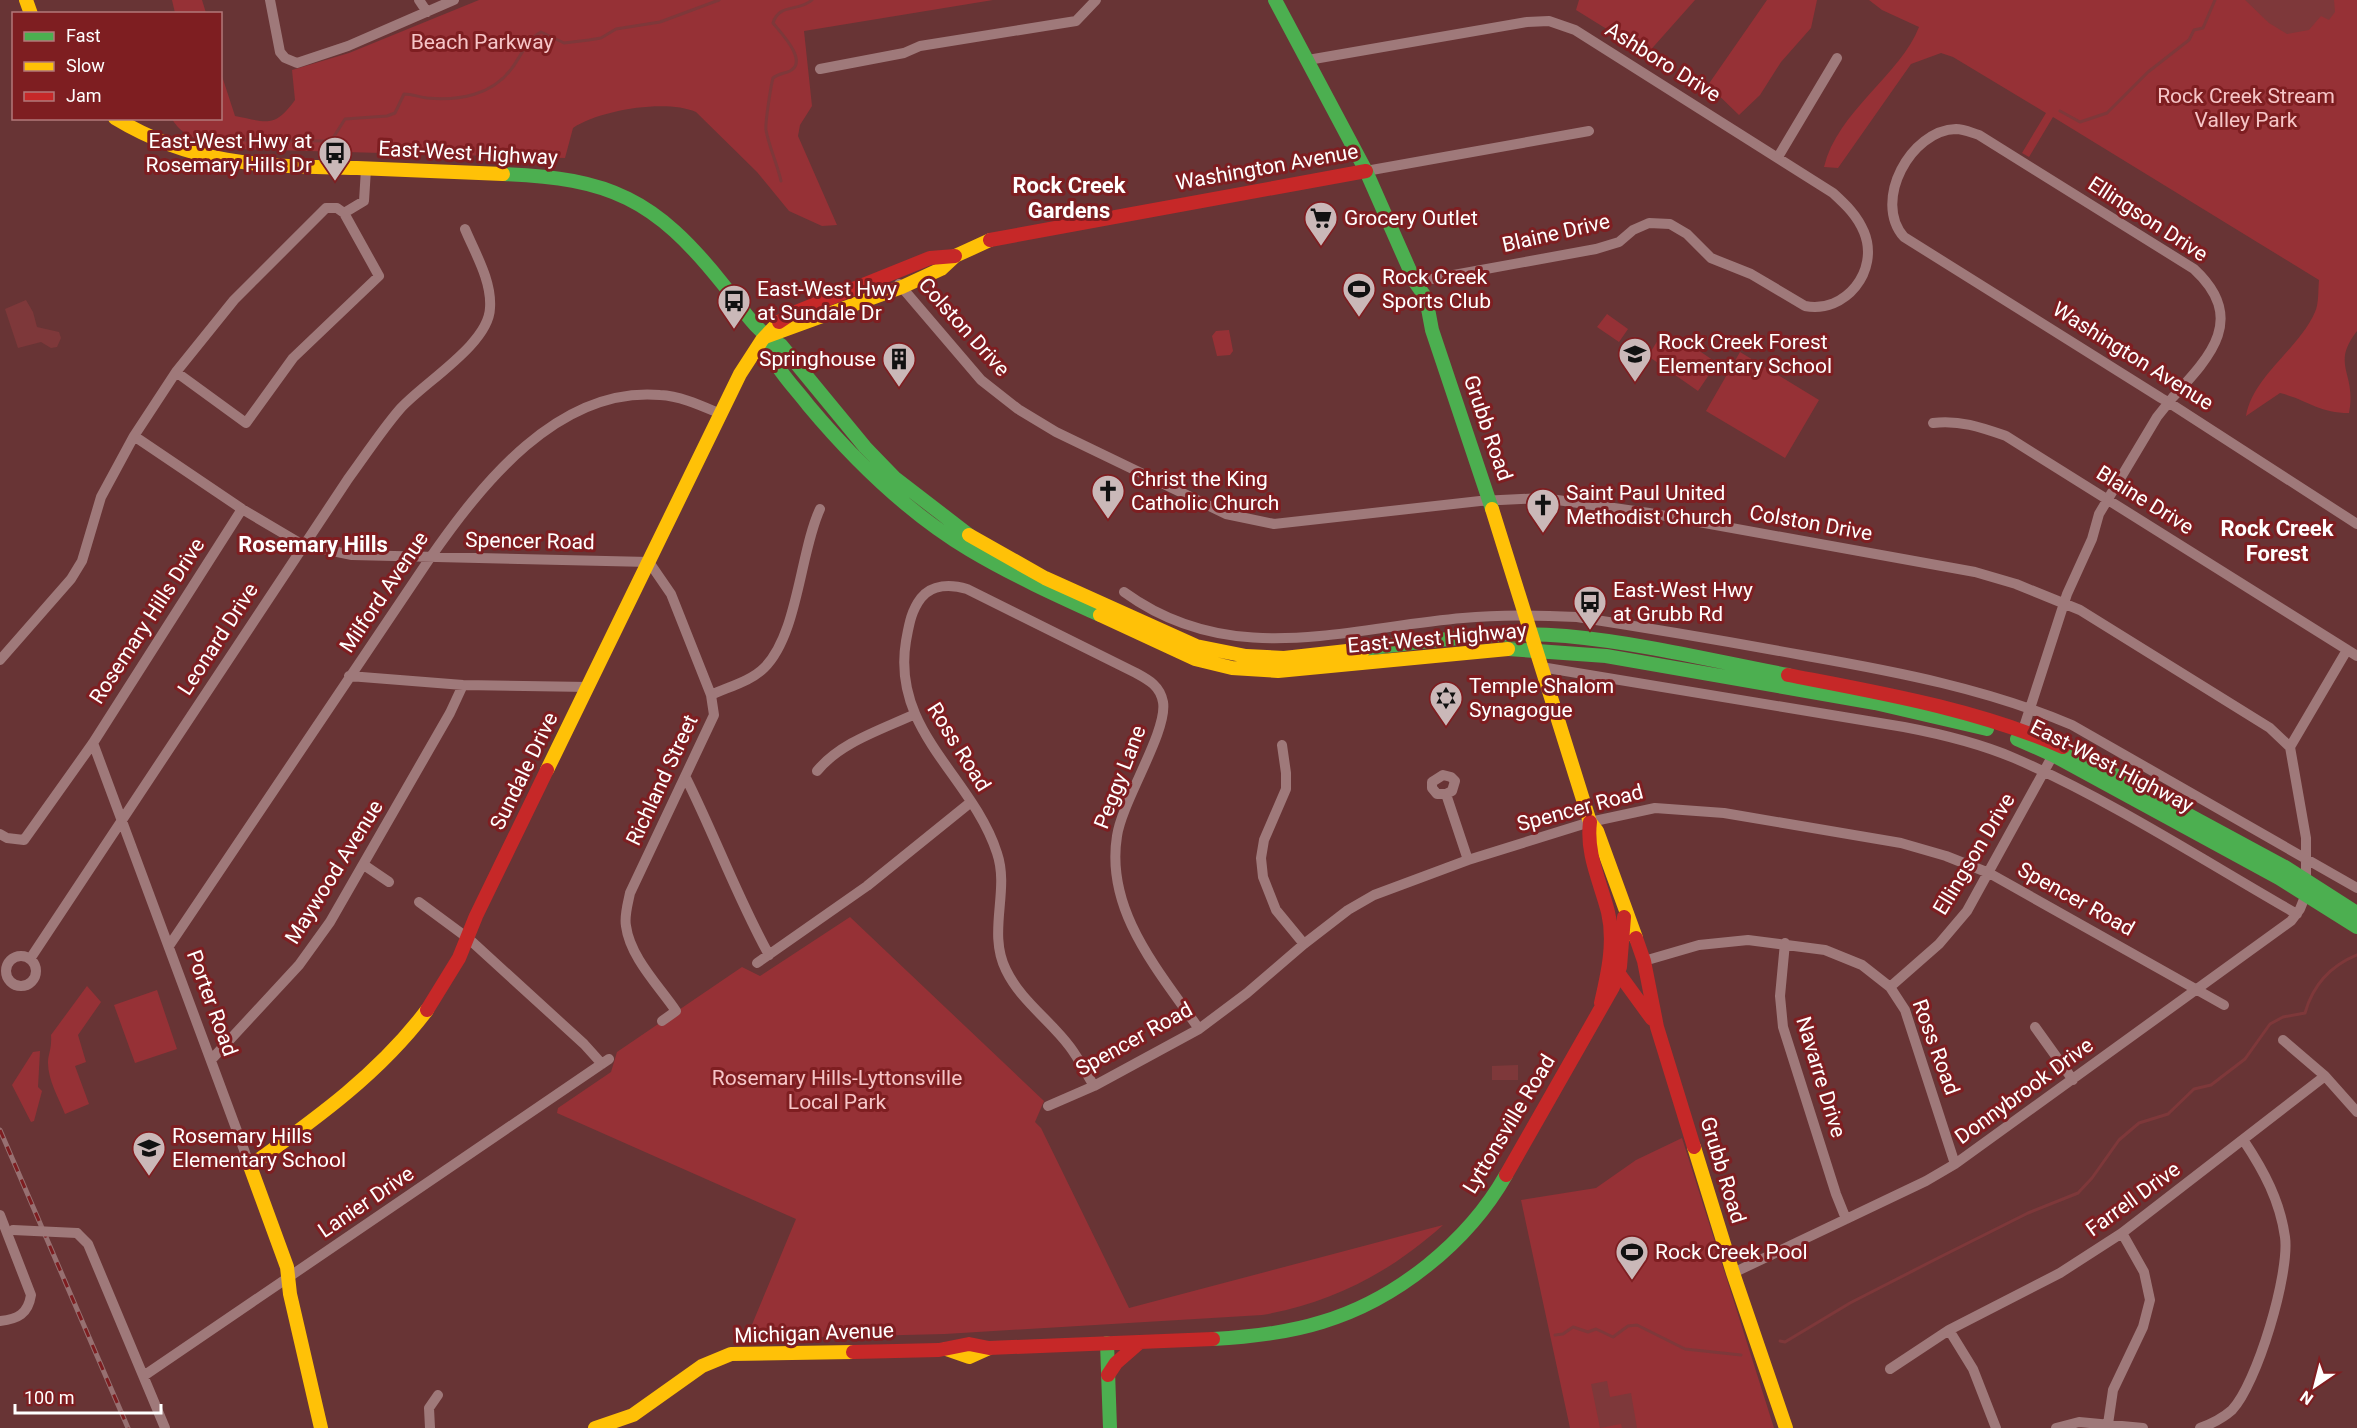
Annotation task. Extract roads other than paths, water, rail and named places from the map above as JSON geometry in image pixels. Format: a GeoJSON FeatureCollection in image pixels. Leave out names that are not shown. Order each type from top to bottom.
{"type":"FeatureCollection","features":[{"type":"Feature","properties":{"kind":"street"},"geometry":{"type":"LineString","coordinates":[[270,0],[280,52],[285,58],[297,63],[388,30],[454,0]]}},
{"type":"Feature","properties":{"kind":"street"},"geometry":{"type":"LineString","coordinates":[[419,0],[427,12]]}},
{"type":"Feature","properties":{"kind":"street"},"geometry":{"type":"LineString","coordinates":[[820,69],[904,53],[920,46],[1076,21],[1096,0]]}},
{"type":"Feature","properties":{"kind":"street","name":"Grubb Road"},"geometry":{"type":"LineString","coordinates":[[1275,0],[1366,171],[1415,282],[1412,290],[1420,313],[1430,323],[1490,501],[1590,822],[1597,831],[1644,961],[1657,1027],[1733,1274],[1786,1428]]}},
{"type":"Feature","properties":{"kind":"street","name":"Ashboro Drive"},"geometry":{"type":"LineString","coordinates":[[1308,60],[1527,22],[1549,21],[1575,30],[1778,157]]}},
{"type":"Feature","properties":{"kind":"street"},"geometry":{"type":"LineString","coordinates":[[1778,157],[1837,58]]}},
{"type":"Feature","properties":{"kind":"street","name":"East-West Highway"},"geometry":{"type":"LineString","coordinates":[[118,120],[160,145],[203,159],[260,165],[522,174],[582,180],[626,196],[656,214],[689,245],[765,337],[781,345],[865,447],[923,502],[984,545],[1015,562],[1196,646],[1224,653],[1270,659],[1297,658],[1471,637],[1582,638],[1674,653],[1944,705],[2023,730],[2076,753],[2307,887],[2357,927]]}},
{"type":"Feature","properties":{"kind":"street","name":"Ellingson Drive"},"geometry":{"type":"LineString","coordinates":[[1892,220],[1890,205],[1893,186],[1916,150],[1931,138],[1956,129],[1979,135],[2194,269],[2206,280],[2217,300],[2220,320],[2218,338],[2205,362],[2168,402],[2107,498],[2065,602],[2023,730]]}},
{"type":"Feature","properties":{"kind":"street","name":"Washington Avenue"},"geometry":{"type":"LineString","coordinates":[[765,337],[785,317],[930,258],[955,255],[997,237],[1589,131]]}},
{"type":"Feature","properties":{"kind":"street","name":"Blaine Drive"},"geometry":{"type":"LineString","coordinates":[[1415,282],[1596,249],[1619,242],[1633,230],[1650,224],[1670,224],[1687,234],[1711,258],[1751,274],[1806,306],[1829,307],[1839,303],[1854,290],[1863,274],[1868,252],[1865,234],[1853,211],[1833,193],[1778,157]]}},
{"type":"Feature","properties":{"kind":"street"},"geometry":{"type":"LineString","coordinates":[[344,213],[364,201],[366,169]]}},
{"type":"Feature","properties":{"kind":"street"},"geometry":{"type":"LineString","coordinates":[[0,660],[70,579],[82,561],[101,497],[134,436],[176,372],[234,300],[326,208],[336,208],[344,213],[379,276],[293,358],[246,423],[176,372]]}},
{"type":"Feature","properties":{"kind":"street","name":"Washington Avenue"},"geometry":{"type":"LineString","coordinates":[[1892,220],[1897,230],[1911,243],[2168,402],[2357,524]]}},
{"type":"Feature","properties":{"kind":"street","name":"Leonard Drive"},"geometry":{"type":"LineString","coordinates":[[30,959],[303,545],[401,408],[474,340],[485,326],[490,309],[488,284],[465,229]]}},
{"type":"Feature","properties":{"kind":"street","name":"Washington Avenue"},"geometry":{"type":"LineString","coordinates":[[765,337],[902,287],[941,268],[955,255]]}},
{"type":"Feature","properties":{"kind":"street","name":"Colston Drive"},"geometry":{"type":"LineString","coordinates":[[892,274],[981,380],[1018,409],[1056,432],[1226,514],[1274,524],[1490,501],[1528,498],[1567,500],[1975,572],[2065,602],[2270,728],[2290,747]]}},
{"type":"Feature","properties":{"kind":"street","name":"East-West Highway"},"geometry":{"type":"LineString","coordinates":[[765,337],[769,356],[833,435],[879,481],[925,519],[968,549],[1016,576],[1194,659],[1233,668],[1278,671],[1507,649],[1536,650],[1606,656],[1875,703],[1979,726],[2053,755],[2357,913]]}},
{"type":"Feature","properties":{"kind":"street","name":"Sundale Drive"},"geometry":{"type":"LineString","coordinates":[[250,1166],[346,1095],[394,1053],[432,1004],[469,939],[476,916],[721,414],[751,355],[765,337]]}},
{"type":"Feature","properties":{"kind":"street","name":"Milford Avenue"},"geometry":{"type":"LineString","coordinates":[[169,946],[465,507],[501,467],[536,437],[578,412],[627,396],[659,394],[688,400],[721,414]]}},
{"type":"Feature","properties":{"kind":"street","name":"Blaine Drive"},"geometry":{"type":"LineString","coordinates":[[1933,423],[1953,421],[1969,423],[2006,436],[2357,656]]}},
{"type":"Feature","properties":{"kind":"street"},"geometry":{"type":"LineString","coordinates":[[134,436],[242,509]]}},
{"type":"Feature","properties":{"kind":"street","name":"Spencer Road"},"geometry":{"type":"LineString","coordinates":[[242,509],[303,545],[352,555],[649,562]]}},
{"type":"Feature","properties":{"kind":"street","name":"Rosemary Hills Drive"},"geometry":{"type":"LineString","coordinates":[[0,834],[7,838],[24,840],[93,743],[242,509]]}},
{"type":"Feature","properties":{"kind":"street"},"geometry":{"type":"LineString","coordinates":[[711,695],[763,669],[779,648],[813,524],[820,509]]}},
{"type":"Feature","properties":{"kind":"street","name":"Richland Street"},"geometry":{"type":"LineString","coordinates":[[649,562],[671,594],[711,695],[714,715],[630,893],[625,924],[636,954],[676,1011],[662,1021]]}},
{"type":"Feature","properties":{"kind":"street","name":"Ross Road"},"geometry":{"type":"LineString","coordinates":[[1094,1086],[1070,1046],[1020,993],[1005,969],[997,934],[1000,882],[998,855],[986,826],[933,748],[915,714],[905,687],[904,652],[916,606],[924,595],[937,587],[958,586],[1136,673]]}},
{"type":"Feature","properties":{"kind":"street","name":"East-West Highway"},"geometry":{"type":"LineString","coordinates":[[1124,592],[1190,626],[1233,637],[1276,639],[1464,618],[1525,615],[1585,618],[1898,672],[1979,691],[2030,707],[2072,725],[2357,888]]}},
{"type":"Feature","properties":{"kind":"street"},"geometry":{"type":"LineString","coordinates":[[1163,632],[1170,616]]}},
{"type":"Feature","properties":{"kind":"street"},"geometry":{"type":"LineString","coordinates":[[2307,887],[2308,858],[2296,771],[2290,747],[2347,650]]}},
{"type":"Feature","properties":{"kind":"street","name":"East-West Highway"},"geometry":{"type":"LineString","coordinates":[[1541,667],[1936,734],[2011,757],[2044,772],[2297,914]]}},
{"type":"Feature","properties":{"kind":"street","name":"Peggy Lane"},"geometry":{"type":"LineString","coordinates":[[1136,673],[1152,681],[1163,703],[1161,723],[1117,833],[1116,873],[1123,909],[1141,944],[1198,1029]]}},
{"type":"Feature","properties":{"kind":"street"},"geometry":{"type":"LineString","coordinates":[[349,676],[463,685],[589,687]]}},
{"type":"Feature","properties":{"kind":"street","name":"Maywood Avenue"},"geometry":{"type":"LineString","coordinates":[[211,1060],[299,965],[330,922],[450,713],[463,685]]}},
{"type":"Feature","properties":{"kind":"street"},"geometry":{"type":"LineString","coordinates":[[817,771],[842,748],[915,714]]}},
{"type":"Feature","properties":{"kind":"street","name":"Porter Road"},"geometry":{"type":"LineString","coordinates":[[93,743],[287,1267],[321,1428]]}},
{"type":"Feature","properties":{"kind":"street"},"geometry":{"type":"LineString","coordinates":[[1282,745],[1286,789],[1263,840],[1261,858],[1263,878],[1276,910],[1304,944]]}},
{"type":"Feature","properties":{"kind":"street","name":"Ellingson Drive"},"geometry":{"type":"LineString","coordinates":[[1890,987],[1953,929],[1989,873],[2053,755]]}},
{"type":"Feature","properties":{"kind":"street"},"geometry":{"type":"LineString","coordinates":[[686,777],[705,816],[744,910],[769,955]]}},
{"type":"Feature","properties":{"kind":"street"},"geometry":{"type":"LineString","coordinates":[[1446,794],[1468,860]]}},
{"type":"Feature","properties":{"kind":"street"},"geometry":{"type":"LineString","coordinates":[[757,963],[867,886],[971,802]]}},
{"type":"Feature","properties":{"kind":"street","name":"Spencer Road"},"geometry":{"type":"LineString","coordinates":[[1048,1106],[1094,1086],[1198,1029],[1247,993],[1348,910],[1374,895],[1468,860],[1590,822],[1655,808],[1724,813],[1901,843],[1947,856],[1989,873],[2224,1005]]}},
{"type":"Feature","properties":{"kind":"street","name":"Grubb Road"},"geometry":{"type":"LineString","coordinates":[[1590,822],[1586,837],[1604,893],[1610,925],[1610,961],[1627,988],[1642,1001],[1657,1027]]}},
{"type":"Feature","properties":{"kind":"street"},"geometry":{"type":"LineString","coordinates":[[364,865],[389,882]]}},
{"type":"Feature","properties":{"kind":"street","name":"Donnybrook Drive"},"geometry":{"type":"LineString","coordinates":[[1733,1274],[1955,1164],[2282,928],[2297,914],[2307,887]]}},
{"type":"Feature","properties":{"kind":"street"},"geometry":{"type":"LineString","coordinates":[[419,902],[469,939]]}},
{"type":"Feature","properties":{"kind":"street","name":"Lyttonsville Road"},"geometry":{"type":"LineString","coordinates":[[1107,1343],[1236,1338],[1324,1322],[1390,1291],[1437,1258],[1478,1217],[1496,1193],[1598,1012],[1614,990],[1620,976],[1625,911]]}},
{"type":"Feature","properties":{"kind":"street","name":"Lanier Drive"},"geometry":{"type":"LineString","coordinates":[[145,1376],[605,1062],[469,939]]}},
{"type":"Feature","properties":{"kind":"street","name":"Ross Road"},"geometry":{"type":"LineString","coordinates":[[1644,961],[1716,942],[1748,940],[1785,943],[1846,957],[1869,970],[1890,987],[1905,1010],[1955,1164]]}},
{"type":"Feature","properties":{"kind":"street","name":"Navarre Drive"},"geometry":{"type":"LineString","coordinates":[[1785,943],[1780,996],[1783,1027],[1846,1219]]}},
{"type":"Feature","properties":{"kind":"street","name":"Lyttonsville Road"},"geometry":{"type":"LineString","coordinates":[[1598,1012],[1610,961]]}},
{"type":"Feature","properties":{"kind":"street"},"geometry":{"type":"LineString","coordinates":[[2035,1027],[2073,1080]]}},
{"type":"Feature","properties":{"kind":"street"},"geometry":{"type":"LineString","coordinates":[[2283,1040],[2325,1076],[2357,1112]]}},
{"type":"Feature","properties":{"kind":"street","name":"Farrell Drive"},"geometry":{"type":"LineString","coordinates":[[1890,1369],[1949,1330],[2060,1273],[2122,1233],[2244,1141],[2325,1076]]}},
{"type":"Feature","properties":{"kind":"street"},"geometry":{"type":"LineString","coordinates":[[2200,1428],[2219,1420],[2232,1410],[2246,1390],[2280,1296],[2285,1263],[2285,1238],[2278,1205],[2265,1173],[2244,1141]]}},
{"type":"Feature","properties":{"kind":"street"},"geometry":{"type":"LineString","coordinates":[[0,1215],[10,1230],[31,1295],[30,1306],[21,1316],[0,1321]]}},
{"type":"Feature","properties":{"kind":"street"},"geometry":{"type":"LineString","coordinates":[[10,1230],[77,1233],[88,1244],[165,1428]]}},
{"type":"Feature","properties":{"kind":"street"},"geometry":{"type":"LineString","coordinates":[[2108,1424],[2113,1390],[2143,1327],[2150,1300],[2144,1272],[2122,1233]]}},
{"type":"Feature","properties":{"kind":"street"},"geometry":{"type":"LineString","coordinates":[[1949,1330],[1972,1369],[1996,1428]]}},
{"type":"Feature","properties":{"kind":"street"},"geometry":{"type":"LineString","coordinates":[[1108,1375],[1122,1356],[1140,1342]]}},
{"type":"Feature","properties":{"kind":"street"},"geometry":{"type":"LineString","coordinates":[[1107,1343],[1110,1428]]}},
{"type":"Feature","properties":{"kind":"street","name":"Michigan Avenue"},"geometry":{"type":"LineString","coordinates":[[595,1428],[633,1415],[702,1366],[731,1354],[946,1349],[969,1357],[989,1348],[1107,1343]]}},
{"type":"Feature","properties":{"kind":"street"},"geometry":{"type":"LineString","coordinates":[[1079,1345],[1096,1357],[1108,1375]]}},
{"type":"Feature","properties":{"kind":"street"},"geometry":{"type":"LineString","coordinates":[[430,1428],[429,1408],[438,1395]]}},
{"type":"Feature","properties":{"kind":"street"},"geometry":{"type":"LineString","coordinates":[[2056,1428],[2079,1422],[2144,1428]]}},
{"type":"Feature","properties":{"kind":"waterway"},"geometry":{"type":"LineString","coordinates":[[323,154],[345,119],[387,116],[395,113],[404,94],[439,99],[463,97],[485,90],[504,77],[528,43],[541,32],[564,43],[601,38],[616,29],[660,22],[719,0]]}},
{"type":"Feature","properties":{"kind":"waterway"},"geometry":{"type":"LineString","coordinates":[[781,181],[766,130],[767,112],[773,78],[790,71],[796,61],[791,47],[773,23],[776,17],[785,10],[807,4],[812,0]]}},
{"type":"Feature","properties":{"kind":"waterway"},"geometry":{"type":"LineString","coordinates":[[2060,111],[2080,122],[2107,113],[2148,72],[2189,40],[2194,30],[2203,28],[2215,0]]}},
{"type":"Feature","properties":{"kind":"waterway"},"geometry":{"type":"LineString","coordinates":[[224,140],[330,141]]}},
{"type":"Feature","properties":{"kind":"waterway"},"geometry":{"type":"LineString","coordinates":[[1780,1341],[1785,1342],[1850,1303],[2028,1213],[2078,1193],[2092,1178],[2119,1140],[2139,1123],[2168,1114],[2194,1089],[2211,1085],[2245,1059],[2270,1024],[2283,1017],[2305,1013],[2308,1003],[2324,978],[2339,965],[2357,955]]}},
{"type":"Feature","properties":{"kind":"waterway"},"geometry":{"type":"LineString","coordinates":[[1555,1335],[1563,1334],[1573,1327],[1588,1332],[1596,1329],[1613,1337],[1628,1326],[1637,1325],[1685,1349],[1741,1355]]}},
{"type":"Feature","properties":{"kind":"railway"},"geometry":{"type":"LineString","coordinates":[[0,1130],[128,1428]]}},
{"type":"Feature","properties":{"kind":"place","name":"East-West Hwy at Rosemary Hills Dr"},"geometry":{"type":"Point","coordinates":[335,182]}},
{"type":"Feature","properties":{"kind":"place","name":"Grocery Outlet"},"geometry":{"type":"Point","coordinates":[1321,247]}},
{"type":"Feature","properties":{"kind":"place","name":"Rock Creek Sports Club"},"geometry":{"type":"Point","coordinates":[1359,318]}},
{"type":"Feature","properties":{"kind":"place","name":"East-West Hwy at Sundale Dr"},"geometry":{"type":"Point","coordinates":[734,330]}},
{"type":"Feature","properties":{"kind":"place","name":"Rock Creek Forest Elementary School"},"geometry":{"type":"Point","coordinates":[1635,383]}},
{"type":"Feature","properties":{"kind":"place","name":"Springhouse"},"geometry":{"type":"Point","coordinates":[899,388]}},
{"type":"Feature","properties":{"kind":"place","name":"Christ the King Catholic Church"},"geometry":{"type":"Point","coordinates":[1108,520]}},
{"type":"Feature","properties":{"kind":"place","name":"Saint Paul United Methodist Church"},"geometry":{"type":"Point","coordinates":[1543,534]}},
{"type":"Feature","properties":{"kind":"place","name":"East-West Hwy at Grubb Rd"},"geometry":{"type":"Point","coordinates":[1590,631]}},
{"type":"Feature","properties":{"kind":"place","name":"Temple Shalom Synagogue"},"geometry":{"type":"Point","coordinates":[1446,727]}},
{"type":"Feature","properties":{"kind":"place","name":"Rosemary Hills Elementary School"},"geometry":{"type":"Point","coordinates":[149,1177]}},
{"type":"Feature","properties":{"kind":"place","name":"Rock Creek Pool"},"geometry":{"type":"Point","coordinates":[1632,1281]}},
{"type":"Feature","properties":{"kind":"district","name":"Rock Creek Gardens"},"geometry":{"type":"Point","coordinates":[1069,198]}},
{"type":"Feature","properties":{"kind":"district","name":"Rock Creek Forest"},"geometry":{"type":"Point","coordinates":[2277,540]}},
{"type":"Feature","properties":{"kind":"district","name":"Rosemary Hills"},"geometry":{"type":"Point","coordinates":[313,544]}},
{"type":"Feature","properties":{"kind":"park label","name":"Beach Parkway"},"geometry":{"type":"Point","coordinates":[482,42]}},
{"type":"Feature","properties":{"kind":"park label","name":"Rock Creek Stream Valley Park"},"geometry":{"type":"Point","coordinates":[2246,108]}},
{"type":"Feature","properties":{"kind":"park label","name":"Rosemary Hills-Lyttonsville Local Park"},"geometry":{"type":"Point","coordinates":[837,1090]}}]}
